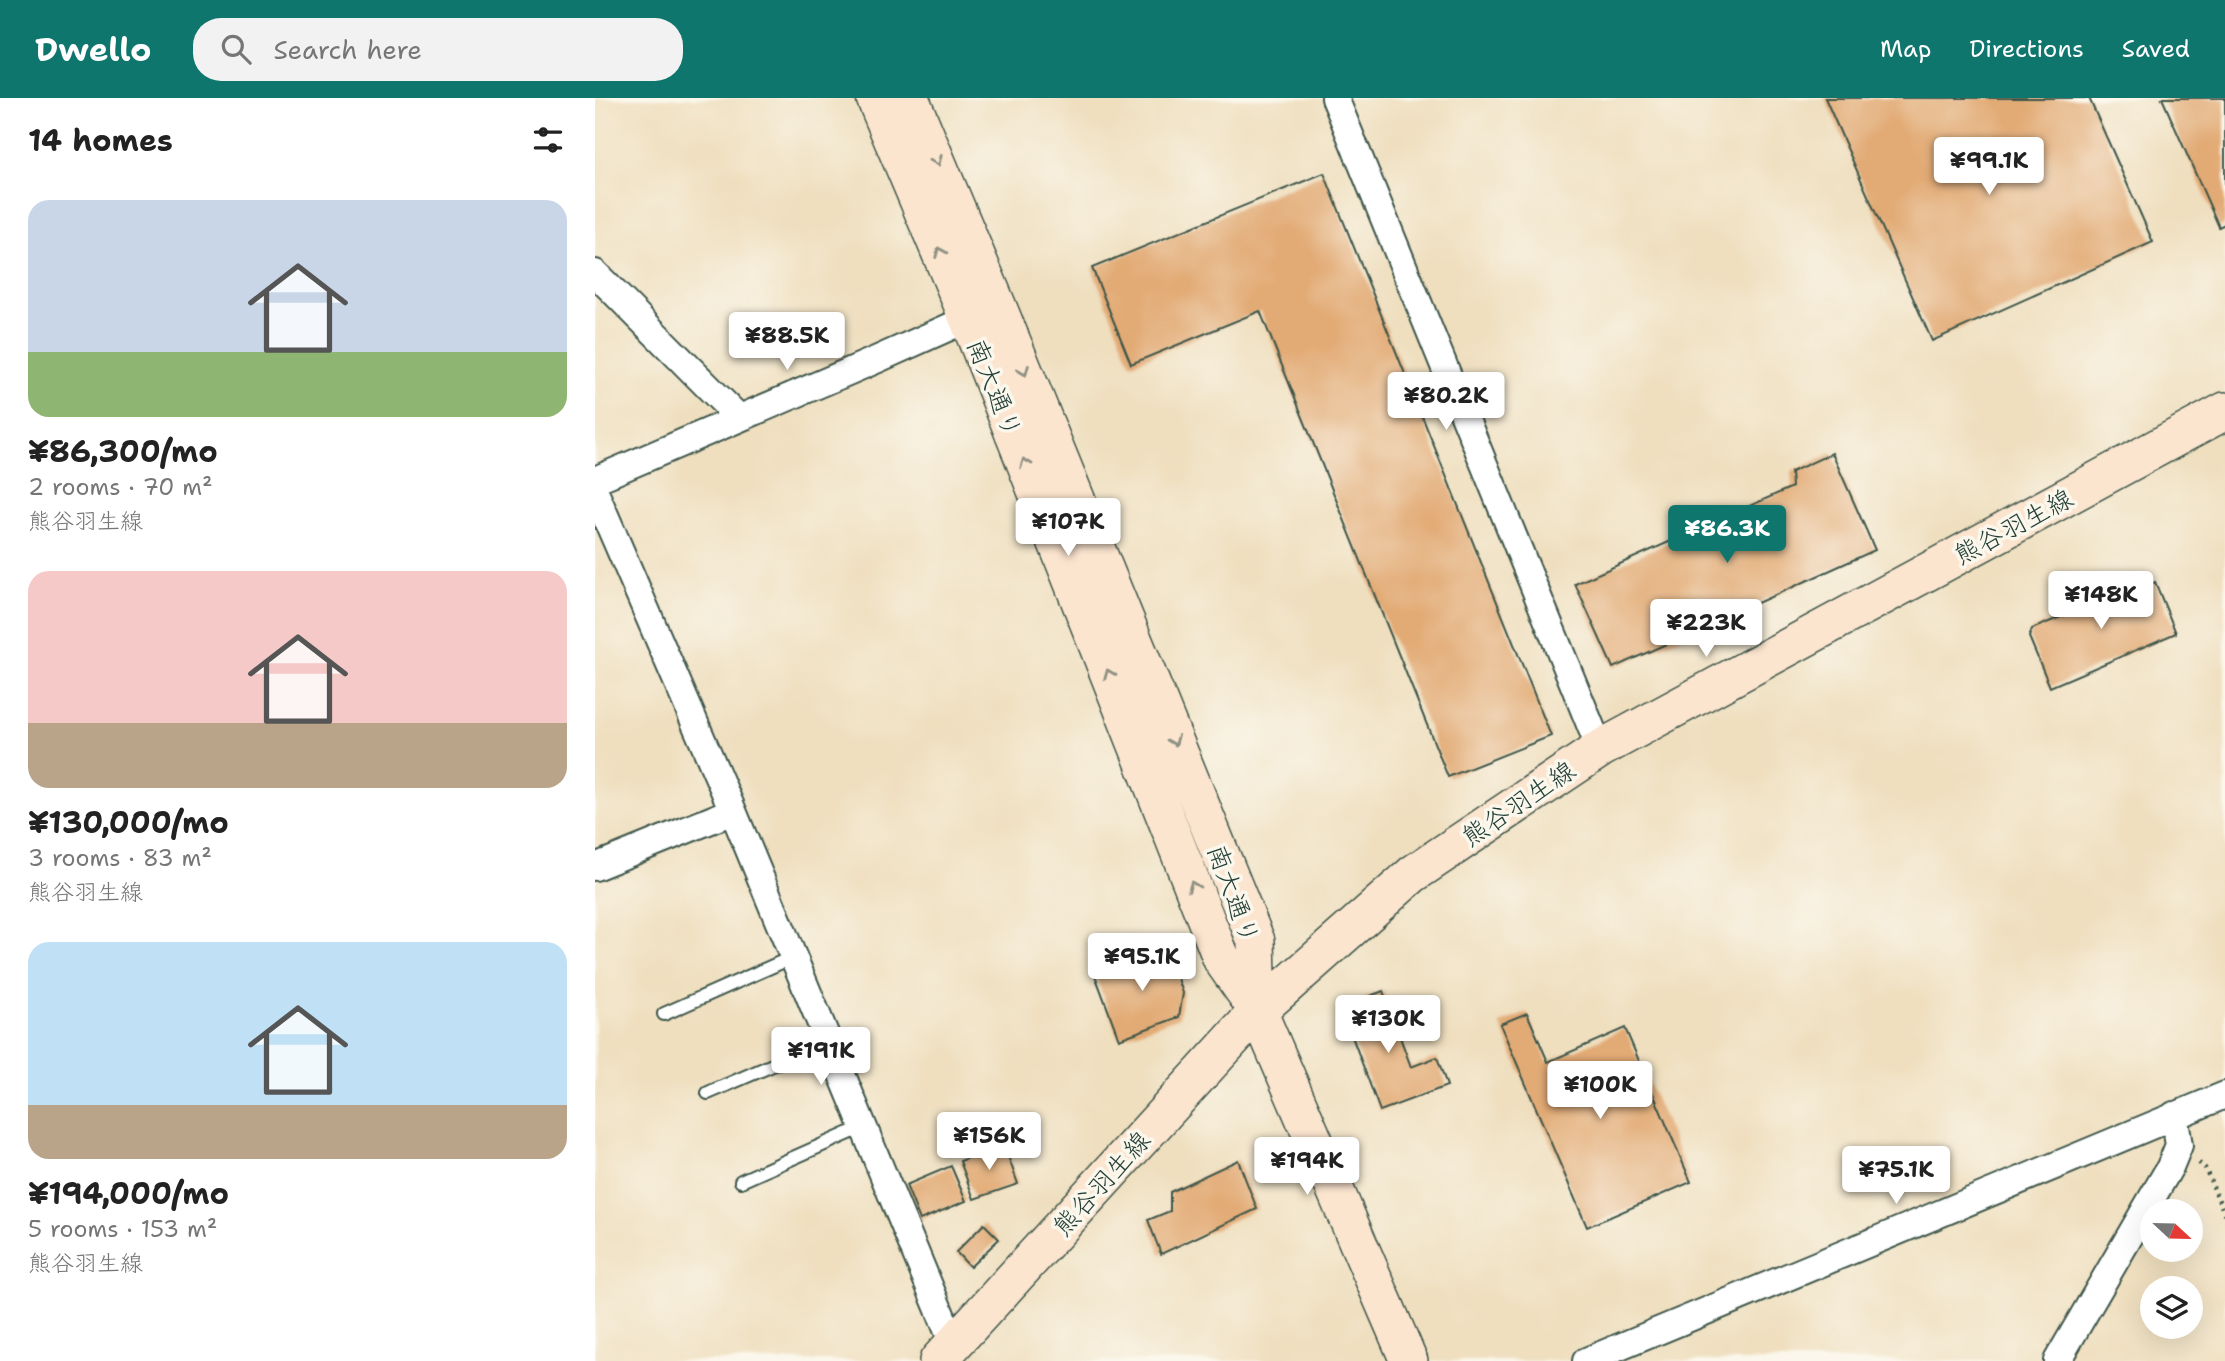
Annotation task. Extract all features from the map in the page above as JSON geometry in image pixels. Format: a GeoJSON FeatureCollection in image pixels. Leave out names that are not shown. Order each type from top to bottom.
{"type":"FeatureCollection","features":[{"type":"Feature","properties":{"kind":"street","name":"南大通り"},"geometry":{"type":"LineString","coordinates":[[875,98],[982,312]]}},
{"type":"Feature","properties":{"kind":"street","name":"南大通り"},"geometry":{"type":"LineString","coordinates":[[910,98],[982,312],[1222,960],[1258,1010],[1409,1361]]}},
{"type":"Feature","properties":{"kind":"street"},"geometry":{"type":"LineString","coordinates":[[1335,98],[1600,749]]}},
{"type":"Feature","properties":{"kind":"street"},"geometry":{"type":"LineString","coordinates":[[595,273],[739,418]]}},
{"type":"Feature","properties":{"kind":"street"},"geometry":{"type":"LineString","coordinates":[[595,480],[982,312]]}},
{"type":"Feature","properties":{"kind":"street","name":"熊谷羽生線"},"geometry":{"type":"LineString","coordinates":[[951,1356],[1258,1010],[1413,874],[1600,749],[2225,411]]}},
{"type":"Feature","properties":{"kind":"street"},"geometry":{"type":"LineString","coordinates":[[595,492],[733,811],[828,1041],[951,1356]]}},
{"type":"Feature","properties":{"kind":"street"},"geometry":{"type":"LineString","coordinates":[[595,867],[733,811]]}},
{"type":"Feature","properties":{"kind":"street"},"geometry":{"type":"LineString","coordinates":[[1586,1361],[2225,1096]]}},
{"type":"Feature","properties":{"kind":"street"},"geometry":{"type":"LineString","coordinates":[[2057,1361],[2170,1167],[2179,1145],[2174,1115]]}},
{"type":"Feature","properties":{"kind":"lane"},"geometry":{"type":"LineString","coordinates":[[664,1014],[793,957]]}},
{"type":"Feature","properties":{"kind":"lane"},"geometry":{"type":"LineString","coordinates":[[708,1093],[828,1041]]}},
{"type":"Feature","properties":{"kind":"lane"},"geometry":{"type":"LineString","coordinates":[[741,1181],[863,1127]]}},
{"type":"Feature","properties":{"kind":"path"},"geometry":{"type":"LineString","coordinates":[[2179,1145],[2205,1168],[2225,1215]]}},
{"type":"Feature","properties":{"kind":"building"},"geometry":{"type":"Polygon","coordinates":[[[1825,98],[2089,98],[2153,242],[1932,341],[1825,98]]]}},
{"type":"Feature","properties":{"kind":"building"},"geometry":{"type":"Polygon","coordinates":[[[2162,98],[2225,98],[2225,224],[2219,227],[2162,98]]]}},
{"type":"Feature","properties":{"kind":"building"},"geometry":{"type":"Polygon","coordinates":[[[1324,173],[1551,736],[1448,777],[1260,311],[1131,364],[1092,268],[1324,173]]]}},
{"type":"Feature","properties":{"kind":"building"},"geometry":{"type":"Polygon","coordinates":[[[1832,453],[1875,550],[1613,668],[1575,584],[1792,487],[1791,472],[1832,453]]]}},
{"type":"Feature","properties":{"kind":"building"},"geometry":{"type":"Polygon","coordinates":[[[2127,581],[2131,592],[2155,582],[2176,633],[2050,687],[2029,637],[2032,629],[2092,604],[2089,596],[2105,583],[2127,581]]]}},
{"type":"Feature","properties":{"kind":"building"},"geometry":{"type":"Polygon","coordinates":[[[1167,947],[1183,993],[1179,1017],[1119,1039],[1095,975],[1167,947]]]}},
{"type":"Feature","properties":{"kind":"building"},"geometry":{"type":"Polygon","coordinates":[[[1383,991],[1411,1067],[1437,1057],[1447,1086],[1380,1111],[1341,1007],[1383,991]]]}},
{"type":"Feature","properties":{"kind":"building"},"geometry":{"type":"Polygon","coordinates":[[[1527,1013],[1548,1062],[1625,1028],[1691,1182],[1587,1227],[1500,1024],[1527,1013]]]}},
{"type":"Feature","properties":{"kind":"building"},"geometry":{"type":"Polygon","coordinates":[[[1004,1145],[1018,1184],[974,1199],[960,1161],[1004,1145]]]}},
{"type":"Feature","properties":{"kind":"building"},"geometry":{"type":"Polygon","coordinates":[[[1238,1160],[1257,1209],[1161,1254],[1148,1220],[1170,1211],[1170,1192],[1238,1160]]]}},
{"type":"Feature","properties":{"kind":"building"},"geometry":{"type":"Polygon","coordinates":[[[951,1166],[966,1201],[920,1220],[906,1185],[951,1166]]]}},
{"type":"Feature","properties":{"kind":"building"},"geometry":{"type":"Polygon","coordinates":[[[984,1224],[999,1239],[970,1267],[956,1252],[984,1224]]]}}]}
